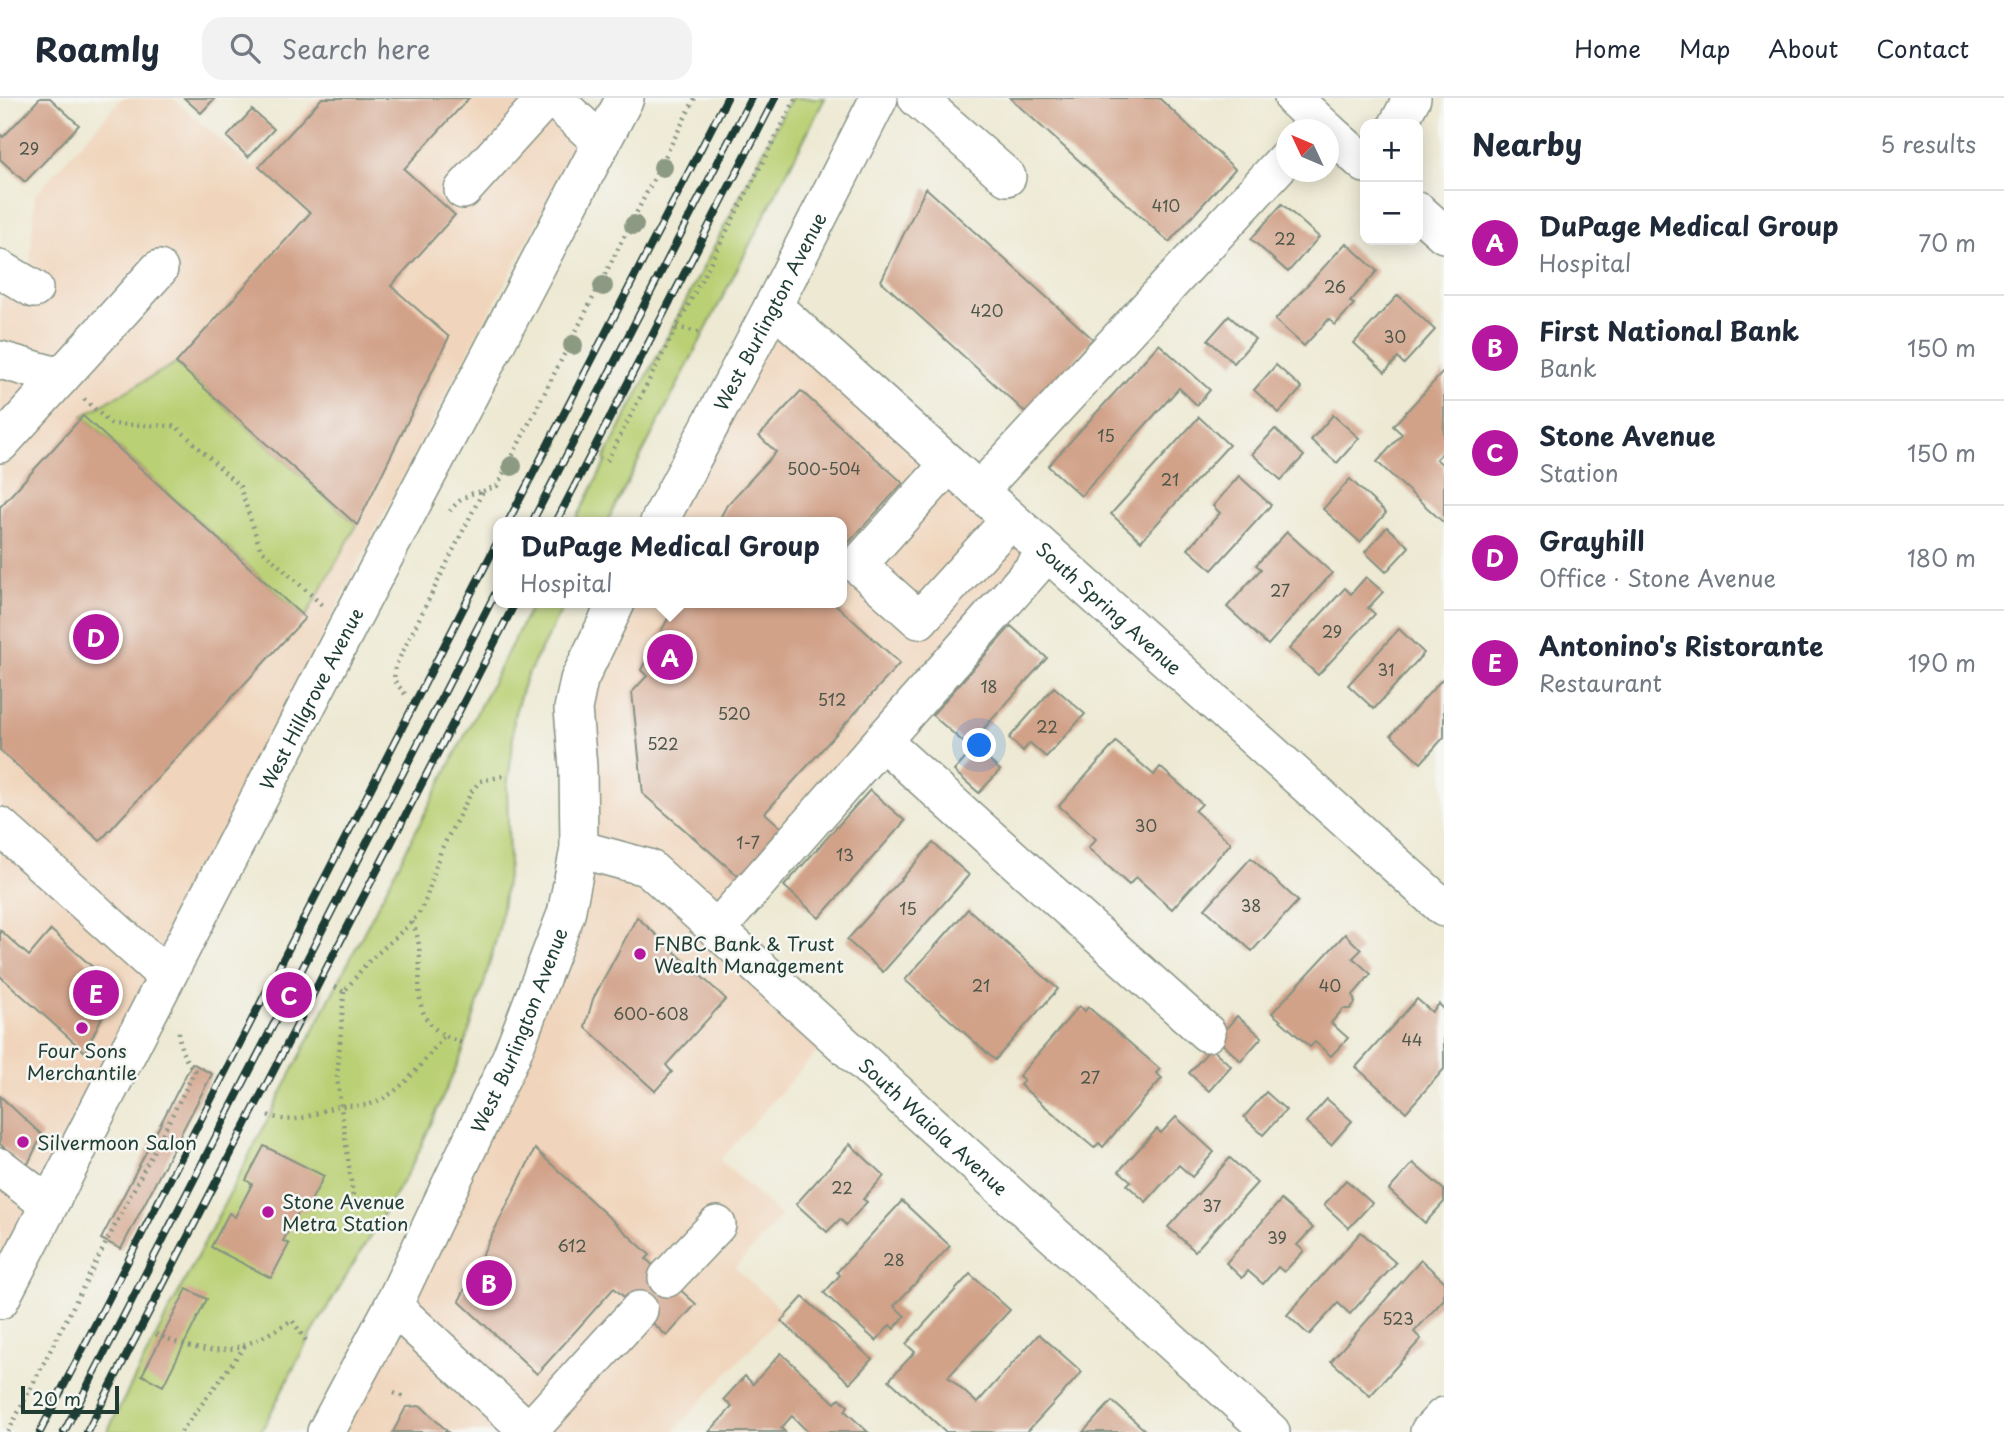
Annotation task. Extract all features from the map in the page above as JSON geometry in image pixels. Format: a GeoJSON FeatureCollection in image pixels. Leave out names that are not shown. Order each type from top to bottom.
{"type":"FeatureCollection","features":[{"type":"Feature","properties":{"kind":"street"},"geometry":{"type":"LineString","coordinates":[[463,190],[546,98]]}},
{"type":"Feature","properties":{"kind":"street"},"geometry":{"type":"LineString","coordinates":[[553,98],[602,143]]}},
{"type":"Feature","properties":{"kind":"street","name":"West Hillgrove Avenue"},"geometry":{"type":"LineString","coordinates":[[0,1300],[166,976],[625,98]]}},
{"type":"Feature","properties":{"kind":"street","name":"West Burlington Avenue"},"geometry":{"type":"LineString","coordinates":[[662,517],[879,98]]}},
{"type":"Feature","properties":{"kind":"street"},"geometry":{"type":"LineString","coordinates":[[917,98],[1007,177]]}},
{"type":"Feature","properties":{"kind":"street"},"geometry":{"type":"LineString","coordinates":[[1293,98],[1313,119]]}},
{"type":"Feature","properties":{"kind":"street"},"geometry":{"type":"LineString","coordinates":[[1401,119],[1412,98]]}},
{"type":"Feature","properties":{"kind":"street"},"geometry":{"type":"LineString","coordinates":[[1339,142],[1360,160]]}},
{"type":"Feature","properties":{"kind":"street"},"geometry":{"type":"LineString","coordinates":[[979,491],[1276,169]]}},
{"type":"Feature","properties":{"kind":"street"},"geometry":{"type":"LineString","coordinates":[[1423,215],[1444,234]]}},
{"type":"Feature","properties":{"kind":"street"},"geometry":{"type":"LineString","coordinates":[[0,269],[33,289]]}},
{"type":"Feature","properties":{"kind":"street"},"geometry":{"type":"LineString","coordinates":[[0,444],[159,269]]}},
{"type":"Feature","properties":{"kind":"street","name":"South Spring Avenue"},"geometry":{"type":"LineString","coordinates":[[773,306],[1444,908]]}},
{"type":"Feature","properties":{"kind":"street"},"geometry":{"type":"LineString","coordinates":[[0,360],[61,377]]}},
{"type":"Feature","properties":{"kind":"street"},"geometry":{"type":"LineString","coordinates":[[949,464],[858,565],[919,620],[1010,520]]}},
{"type":"Feature","properties":{"kind":"street"},"geometry":{"type":"LineString","coordinates":[[718,929],[1047,552]]}},
{"type":"Feature","properties":{"kind":"street","name":"West Burlington Avenue"},"geometry":{"type":"LineString","coordinates":[[326,1432],[393,1306],[511,1056],[566,914],[579,849],[578,767],[573,709],[579,680],[614,608]]}},
{"type":"Feature","properties":{"kind":"street"},"geometry":{"type":"LineString","coordinates":[[883,741],[1207,1033]]}},
{"type":"Feature","properties":{"kind":"street"},"geometry":{"type":"LineString","coordinates":[[0,826],[166,976]]}},
{"type":"Feature","properties":{"kind":"street","name":"South Waiola Avenue"},"geometry":{"type":"LineString","coordinates":[[579,849],[649,868],[1271,1432]]}},
{"type":"Feature","properties":{"kind":"street"},"geometry":{"type":"LineString","coordinates":[[0,1167],[49,1205]]}},
{"type":"Feature","properties":{"kind":"street"},"geometry":{"type":"LineString","coordinates":[[667,1278],[717,1225]]}},
{"type":"Feature","properties":{"kind":"street"},"geometry":{"type":"LineString","coordinates":[[393,1306],[529,1432],[639,1310]]}},
{"type":"Feature","properties":{"kind":"street"},"geometry":{"type":"LineString","coordinates":[[1429,1432],[1444,1416]]}},
{"type":"Feature","properties":{"kind":"path"},"geometry":{"type":"LineString","coordinates":[[448,514],[456,503],[472,493],[497,486],[695,98]]}},
{"type":"Feature","properties":{"kind":"path"},"geometry":{"type":"LineString","coordinates":[[607,461],[796,98]]}},
{"type":"Feature","properties":{"kind":"path"},"geometry":{"type":"LineString","coordinates":[[676,327],[702,333]]}},
{"type":"Feature","properties":{"kind":"path"},"geometry":{"type":"LineString","coordinates":[[61,377],[111,424],[176,426],[240,487],[260,548],[347,628]]}},
{"type":"Feature","properties":{"kind":"path"},"geometry":{"type":"LineString","coordinates":[[405,694],[394,680],[395,667],[483,491]]}},
{"type":"Feature","properties":{"kind":"path"},"geometry":{"type":"LineString","coordinates":[[354,1203],[337,1078],[344,992],[381,948],[412,922],[426,899],[441,850],[472,791],[480,781],[504,776]]}},
{"type":"Feature","properties":{"kind":"path"},"geometry":{"type":"LineString","coordinates":[[412,922],[420,943],[420,1004],[427,1018],[443,1037],[461,1043]]}},
{"type":"Feature","properties":{"kind":"path"},"geometry":{"type":"LineString","coordinates":[[335,987],[344,992]]}},
{"type":"Feature","properties":{"kind":"path"},"geometry":{"type":"LineString","coordinates":[[8,1432],[195,1071],[183,1056],[179,1031]]}},
{"type":"Feature","properties":{"kind":"path"},"geometry":{"type":"LineString","coordinates":[[268,1115],[282,1121],[298,1120],[340,1106],[373,1103],[388,1096],[415,1071],[443,1037]]}},
{"type":"Feature","properties":{"kind":"path"},"geometry":{"type":"LineString","coordinates":[[156,1334],[180,1345],[213,1351],[246,1346],[292,1320],[307,1342]]}},
{"type":"Feature","properties":{"kind":"path"},"geometry":{"type":"LineString","coordinates":[[180,1432],[246,1346]]}},
{"type":"Feature","properties":{"kind":"path"},"geometry":{"type":"LineString","coordinates":[[394,1393],[404,1397]]}},
{"type":"Feature","properties":{"kind":"shaded area"},"geometry":{"type":"Polygon","coordinates":[[[122,98],[173,98],[253,168],[317,98],[523,98],[576,147],[357,566],[166,957],[0,815],[0,300],[30,266],[35,195],[122,98]]]}},
{"type":"Feature","properties":{"kind":"shaded area"},"geometry":{"type":"Polygon","coordinates":[[[775,315],[1038,553],[718,921],[583,845],[593,656],[618,608],[847,608],[847,517],[667,517],[775,315]]]}},
{"type":"Feature","properties":{"kind":"shaded area"},"geometry":{"type":"Polygon","coordinates":[[[0,835],[152,974],[0,1277],[0,835]]]}},
{"type":"Feature","properties":{"kind":"shaded area"},"geometry":{"type":"Polygon","coordinates":[[[582,855],[647,871],[829,1038],[720,1160],[781,1216],[735,1268],[784,1312],[673,1432],[541,1432],[402,1306],[582,855]]]}},
{"type":"Feature","properties":{"kind":"shaded area"},"geometry":{"type":"Polygon","coordinates":[[[395,1319],[519,1432],[336,1432],[395,1319]]]}},
{"type":"Feature","properties":{"kind":"green space"},"geometry":{"type":"Polygon","coordinates":[[[791,98],[825,98],[610,517],[578,517],[606,461],[604,459],[791,98]]]}},
{"type":"Feature","properties":{"kind":"green space"},"geometry":{"type":"Polygon","coordinates":[[[176,363],[357,525],[305,618],[83,416],[176,363]]]}},
{"type":"Feature","properties":{"kind":"green space"},"geometry":{"type":"Polygon","coordinates":[[[530,608],[562,608],[525,680],[514,716],[507,786],[509,863],[499,928],[484,984],[462,1054],[414,1162],[307,1342],[261,1432],[107,1432],[530,608]]]}},
{"type":"Feature","properties":{"kind":"building"},"geometry":{"type":"Polygon","coordinates":[[[40,98],[50,98],[79,125],[25,182],[0,159],[0,134],[3,137],[40,98]]]}},
{"type":"Feature","properties":{"kind":"building"},"geometry":{"type":"Polygon","coordinates":[[[184,98],[215,98],[201,113],[184,98]]]}},
{"type":"Feature","properties":{"kind":"building"},"geometry":{"type":"Polygon","coordinates":[[[322,98],[469,98],[404,169],[455,215],[391,286],[449,337],[357,525],[176,363],[310,213],[259,167],[322,98]]]}},
{"type":"Feature","properties":{"kind":"building"},"geometry":{"type":"Polygon","coordinates":[[[1010,98],[1159,98],[1235,169],[1169,242],[1010,98]]]}},
{"type":"Feature","properties":{"kind":"building"},"geometry":{"type":"Polygon","coordinates":[[[252,110],[274,129],[248,157],[227,137],[252,110]]]}},
{"type":"Feature","properties":{"kind":"building"},"geometry":{"type":"Polygon","coordinates":[[[926,188],[1093,339],[1026,413],[881,281],[926,188]]]}},
{"type":"Feature","properties":{"kind":"building"},"geometry":{"type":"Polygon","coordinates":[[[1282,204],[1319,237],[1288,272],[1251,239],[1282,204]]]}},
{"type":"Feature","properties":{"kind":"building"},"geometry":{"type":"Polygon","coordinates":[[[1346,243],[1377,271],[1350,302],[1354,304],[1335,325],[1329,319],[1304,346],[1275,320],[1346,243]]]}},
{"type":"Feature","properties":{"kind":"building"},"geometry":{"type":"Polygon","coordinates":[[[1398,295],[1435,330],[1404,364],[1398,358],[1385,372],[1354,343],[1398,295]]]}},
{"type":"Feature","properties":{"kind":"building"},"geometry":{"type":"Polygon","coordinates":[[[1229,316],[1255,339],[1234,363],[1208,340],[1229,316]]]}},
{"type":"Feature","properties":{"kind":"building"},"geometry":{"type":"Polygon","coordinates":[[[1159,344],[1210,390],[1197,405],[1179,388],[1081,496],[1048,466],[1159,344]]]}},
{"type":"Feature","properties":{"kind":"building"},"geometry":{"type":"Polygon","coordinates":[[[1276,365],[1302,388],[1279,413],[1254,390],[1276,365]]]}},
{"type":"Feature","properties":{"kind":"building"},"geometry":{"type":"Polygon","coordinates":[[[1444,371],[1444,451],[1436,459],[1444,466],[1444,523],[1377,462],[1402,434],[1393,426],[1444,371]]]}},
{"type":"Feature","properties":{"kind":"building"},"geometry":{"type":"Polygon","coordinates":[[[801,391],[903,483],[847,545],[847,517],[721,517],[727,505],[776,452],[759,436],[801,391]]]}},
{"type":"Feature","properties":{"kind":"building"},"geometry":{"type":"Polygon","coordinates":[[[1333,415],[1359,438],[1337,463],[1311,440],[1333,415]]]}},
{"type":"Feature","properties":{"kind":"building"},"geometry":{"type":"Polygon","coordinates":[[[83,416],[305,618],[100,841],[0,750],[0,507],[83,416]]]}},
{"type":"Feature","properties":{"kind":"building"},"geometry":{"type":"Polygon","coordinates":[[[1199,417],[1229,445],[1141,541],[1111,514],[1199,417]]]}},
{"type":"Feature","properties":{"kind":"building"},"geometry":{"type":"Polygon","coordinates":[[[1275,429],[1304,456],[1281,480],[1252,454],[1275,429]]]}},
{"type":"Feature","properties":{"kind":"building"},"geometry":{"type":"Polygon","coordinates":[[[1239,476],[1271,505],[1212,570],[1188,549],[1220,513],[1213,506],[1239,476]]]}},
{"type":"Feature","properties":{"kind":"building"},"geometry":{"type":"Polygon","coordinates":[[[1350,479],[1386,513],[1360,542],[1323,509],[1350,479]]]}},
{"type":"Feature","properties":{"kind":"building"},"geometry":{"type":"Polygon","coordinates":[[[1387,527],[1409,547],[1386,572],[1365,552],[1387,527]]]}},
{"type":"Feature","properties":{"kind":"building"},"geometry":{"type":"Polygon","coordinates":[[[1287,532],[1332,573],[1268,645],[1227,607],[1261,569],[1256,565],[1287,532]]]}},
{"type":"Feature","properties":{"kind":"building"},"geometry":{"type":"Polygon","coordinates":[[[1366,577],[1383,592],[1368,608],[1375,614],[1318,675],[1289,649],[1345,588],[1351,594],[1366,577]]]}},
{"type":"Feature","properties":{"kind":"building"},"geometry":{"type":"Polygon","coordinates":[[[673,608],[840,608],[900,663],[765,813],[786,832],[743,880],[643,794],[632,692],[647,676],[641,670],[673,608]]]}},
{"type":"Feature","properties":{"kind":"building"},"geometry":{"type":"Polygon","coordinates":[[[1011,626],[1047,658],[968,746],[932,715],[1011,626]]]}},
{"type":"Feature","properties":{"kind":"building"},"geometry":{"type":"Polygon","coordinates":[[[1399,629],[1424,653],[1374,709],[1348,685],[1399,629]]]}},
{"type":"Feature","properties":{"kind":"building"},"geometry":{"type":"Polygon","coordinates":[[[1444,677],[1444,737],[1421,763],[1391,735],[1444,677]]]}},
{"type":"Feature","properties":{"kind":"building"},"geometry":{"type":"Polygon","coordinates":[[[1054,687],[1085,714],[1046,757],[1030,743],[1023,751],[1009,738],[1054,687]]]}},
{"type":"Feature","properties":{"kind":"building"},"geometry":{"type":"Polygon","coordinates":[[[1116,742],[1154,775],[1160,767],[1202,804],[1195,811],[1231,843],[1172,909],[1136,877],[1129,885],[1088,848],[1096,839],[1059,806],[1116,742]]]}},
{"type":"Feature","properties":{"kind":"building"},"geometry":{"type":"Polygon","coordinates":[[[975,748],[1000,770],[979,793],[954,771],[975,748]]]}},
{"type":"Feature","properties":{"kind":"building"},"geometry":{"type":"Polygon","coordinates":[[[870,790],[905,821],[819,918],[784,886],[870,790]]]}},
{"type":"Feature","properties":{"kind":"building"},"geometry":{"type":"Polygon","coordinates":[[[933,843],[969,875],[883,972],[847,940],[933,843]]]}},
{"type":"Feature","properties":{"kind":"building"},"geometry":{"type":"Polygon","coordinates":[[[1251,858],[1298,901],[1252,951],[1205,909],[1251,858]]]}},
{"type":"Feature","properties":{"kind":"building"},"geometry":{"type":"Polygon","coordinates":[[[968,909],[1058,989],[995,1060],[905,980],[968,909]]]}},
{"type":"Feature","properties":{"kind":"building"},"geometry":{"type":"Polygon","coordinates":[[[637,917],[726,999],[666,1065],[672,1072],[655,1091],[585,1027],[593,999],[637,917]]]}},
{"type":"Feature","properties":{"kind":"building"},"geometry":{"type":"Polygon","coordinates":[[[0,930],[29,956],[51,930],[116,988],[85,1052],[0,976],[0,930]]]}},
{"type":"Feature","properties":{"kind":"building"},"geometry":{"type":"Polygon","coordinates":[[[1345,934],[1361,950],[1353,958],[1371,974],[1353,995],[1355,1003],[1350,1009],[1343,1009],[1331,1023],[1348,1038],[1331,1056],[1315,1042],[1310,1047],[1272,1013],[1345,934]]]}},
{"type":"Feature","properties":{"kind":"building"},"geometry":{"type":"Polygon","coordinates":[[[1417,999],[1432,1012],[1439,1004],[1444,1009],[1444,1069],[1406,1112],[1356,1067],[1417,999]]]}},
{"type":"Feature","properties":{"kind":"building"},"geometry":{"type":"Polygon","coordinates":[[[1079,1006],[1085,1011],[1088,1007],[1160,1069],[1156,1073],[1162,1078],[1103,1147],[1099,1143],[1094,1148],[1020,1085],[1024,1080],[1019,1076],[1079,1006]]]}},
{"type":"Feature","properties":{"kind":"building"},"geometry":{"type":"Polygon","coordinates":[[[1237,1016],[1262,1037],[1241,1061],[1217,1039],[1237,1016]]]}},
{"type":"Feature","properties":{"kind":"building"},"geometry":{"type":"Polygon","coordinates":[[[1211,1048],[1231,1066],[1209,1091],[1189,1073],[1211,1048]]]}},
{"type":"Feature","properties":{"kind":"building"},"geometry":{"type":"Polygon","coordinates":[[[192,1063],[212,1074],[121,1249],[101,1239],[192,1063]]]}},
{"type":"Feature","properties":{"kind":"building"},"geometry":{"type":"Polygon","coordinates":[[[1266,1092],[1286,1110],[1263,1135],[1244,1117],[1266,1092]]]}},
{"type":"Feature","properties":{"kind":"building"},"geometry":{"type":"Polygon","coordinates":[[[0,1096],[42,1135],[26,1168],[0,1144],[0,1096]]]}},
{"type":"Feature","properties":{"kind":"building"},"geometry":{"type":"Polygon","coordinates":[[[1327,1099],[1352,1121],[1331,1145],[1306,1122],[1327,1099]]]}},
{"type":"Feature","properties":{"kind":"building"},"geometry":{"type":"Polygon","coordinates":[[[1176,1117],[1214,1152],[1192,1177],[1179,1165],[1146,1202],[1127,1185],[1131,1181],[1119,1171],[1157,1129],[1161,1133],[1176,1117]]]}},
{"type":"Feature","properties":{"kind":"building"},"geometry":{"type":"Polygon","coordinates":[[[850,1144],[884,1176],[863,1199],[867,1202],[846,1225],[840,1219],[827,1232],[796,1204],[850,1144]]]}},
{"type":"Feature","properties":{"kind":"building","name":"Stone Avenue Metra Station"},"geometry":{"type":"Polygon","coordinates":[[[264,1146],[324,1176],[305,1212],[300,1209],[283,1241],[289,1244],[271,1278],[211,1247],[229,1213],[235,1217],[252,1184],[246,1180],[264,1146]]]}},
{"type":"Feature","properties":{"kind":"building"},"geometry":{"type":"Polygon","coordinates":[[[535,1149],[650,1255],[646,1259],[696,1304],[667,1336],[614,1288],[537,1374],[459,1301],[535,1149]]]}},
{"type":"Feature","properties":{"kind":"building"},"geometry":{"type":"Polygon","coordinates":[[[1230,1158],[1257,1183],[1195,1251],[1168,1227],[1230,1158]]]}},
{"type":"Feature","properties":{"kind":"building"},"geometry":{"type":"Polygon","coordinates":[[[1413,1163],[1444,1190],[1444,1202],[1425,1223],[1389,1190],[1413,1163]]]}},
{"type":"Feature","properties":{"kind":"building"},"geometry":{"type":"Polygon","coordinates":[[[1346,1180],[1372,1203],[1349,1228],[1324,1205],[1346,1180]]]}},
{"type":"Feature","properties":{"kind":"building"},"geometry":{"type":"Polygon","coordinates":[[[1281,1200],[1313,1228],[1297,1245],[1304,1251],[1284,1272],[1278,1267],[1263,1284],[1248,1271],[1242,1278],[1226,1263],[1281,1200]]]}},
{"type":"Feature","properties":{"kind":"building"},"geometry":{"type":"Polygon","coordinates":[[[902,1201],[950,1246],[894,1306],[905,1316],[894,1329],[890,1325],[876,1341],[824,1293],[840,1275],[837,1272],[902,1201]]]}},
{"type":"Feature","properties":{"kind":"building"},"geometry":{"type":"Polygon","coordinates":[[[1361,1232],[1396,1263],[1350,1314],[1338,1303],[1309,1335],[1287,1315],[1361,1232]]]}},
{"type":"Feature","properties":{"kind":"building"},"geometry":{"type":"Polygon","coordinates":[[[1421,1260],[1444,1281],[1444,1299],[1414,1332],[1421,1339],[1370,1396],[1331,1361],[1421,1260]]]}},
{"type":"Feature","properties":{"kind":"building"},"geometry":{"type":"Polygon","coordinates":[[[970,1274],[1010,1310],[948,1377],[977,1403],[1039,1334],[1082,1372],[1027,1432],[946,1432],[889,1380],[915,1352],[906,1344],[970,1274]]]}},
{"type":"Feature","properties":{"kind":"building"},"geometry":{"type":"Polygon","coordinates":[[[187,1289],[207,1299],[163,1386],[142,1375],[187,1289]]]}},
{"type":"Feature","properties":{"kind":"building"},"geometry":{"type":"Polygon","coordinates":[[[803,1297],[872,1359],[850,1383],[781,1321],[803,1297]]]}},
{"type":"Feature","properties":{"kind":"building"},"geometry":{"type":"Polygon","coordinates":[[[781,1353],[835,1403],[840,1398],[848,1406],[845,1411],[868,1432],[808,1432],[792,1416],[781,1428],[785,1432],[709,1432],[732,1407],[724,1399],[745,1376],[753,1384],[781,1353]]]}},
{"type":"Feature","properties":{"kind":"building"},"geometry":{"type":"Polygon","coordinates":[[[1112,1401],[1147,1432],[1083,1432],[1112,1401]]]}},
{"type":"Feature","properties":{"kind":"building"},"geometry":{"type":"Polygon","coordinates":[[[421,1406],[448,1432],[393,1432],[406,1407],[421,1406]]]}},
{"type":"Feature","properties":{"kind":"railway"},"geometry":{"type":"LineString","coordinates":[[511,517],[727,98]]}},
{"type":"Feature","properties":{"kind":"railway"},"geometry":{"type":"LineString","coordinates":[[535,517],[751,98]]}},
{"type":"Feature","properties":{"kind":"railway"},"geometry":{"type":"LineString","coordinates":[[559,517],[775,98]]}},
{"type":"Feature","properties":{"kind":"railway"},"geometry":{"type":"LineString","coordinates":[[40,1432],[493,551]]}},
{"type":"Feature","properties":{"kind":"railway"},"geometry":{"type":"LineString","coordinates":[[64,1432],[493,598]]}},
{"type":"Feature","properties":{"kind":"railway"},"geometry":{"type":"LineString","coordinates":[[87,1432],[512,608]]}},
{"type":"Feature","properties":{"kind":"place","name":"Grayhill"},"geometry":{"type":"Point","coordinates":[96,637]}},
{"type":"Feature","properties":{"kind":"place","name":"DuPage Medical Group"},"geometry":{"type":"Point","coordinates":[670,657]}},
{"type":"Feature","properties":{"kind":"place","name":"FNBC Bank & Trust Wealth Management"},"geometry":{"type":"Point","coordinates":[640,954]}},
{"type":"Feature","properties":{"kind":"place","name":"Antonino's Ristorante"},"geometry":{"type":"Point","coordinates":[96,993]}},
{"type":"Feature","properties":{"kind":"place","name":"Stone Avenue"},"geometry":{"type":"Point","coordinates":[289,995]}},
{"type":"Feature","properties":{"kind":"place","name":"Four Sons Merchantile"},"geometry":{"type":"Point","coordinates":[82,1028]}},
{"type":"Feature","properties":{"kind":"place","name":"Silvermoon Salon"},"geometry":{"type":"Point","coordinates":[23,1142]}},
{"type":"Feature","properties":{"kind":"place","name":"Stone Avenue Metra Station"},"geometry":{"type":"Point","coordinates":[268,1212]}},
{"type":"Feature","properties":{"kind":"place","name":"First National Bank"},"geometry":{"type":"Point","coordinates":[489,1283]}}]}
